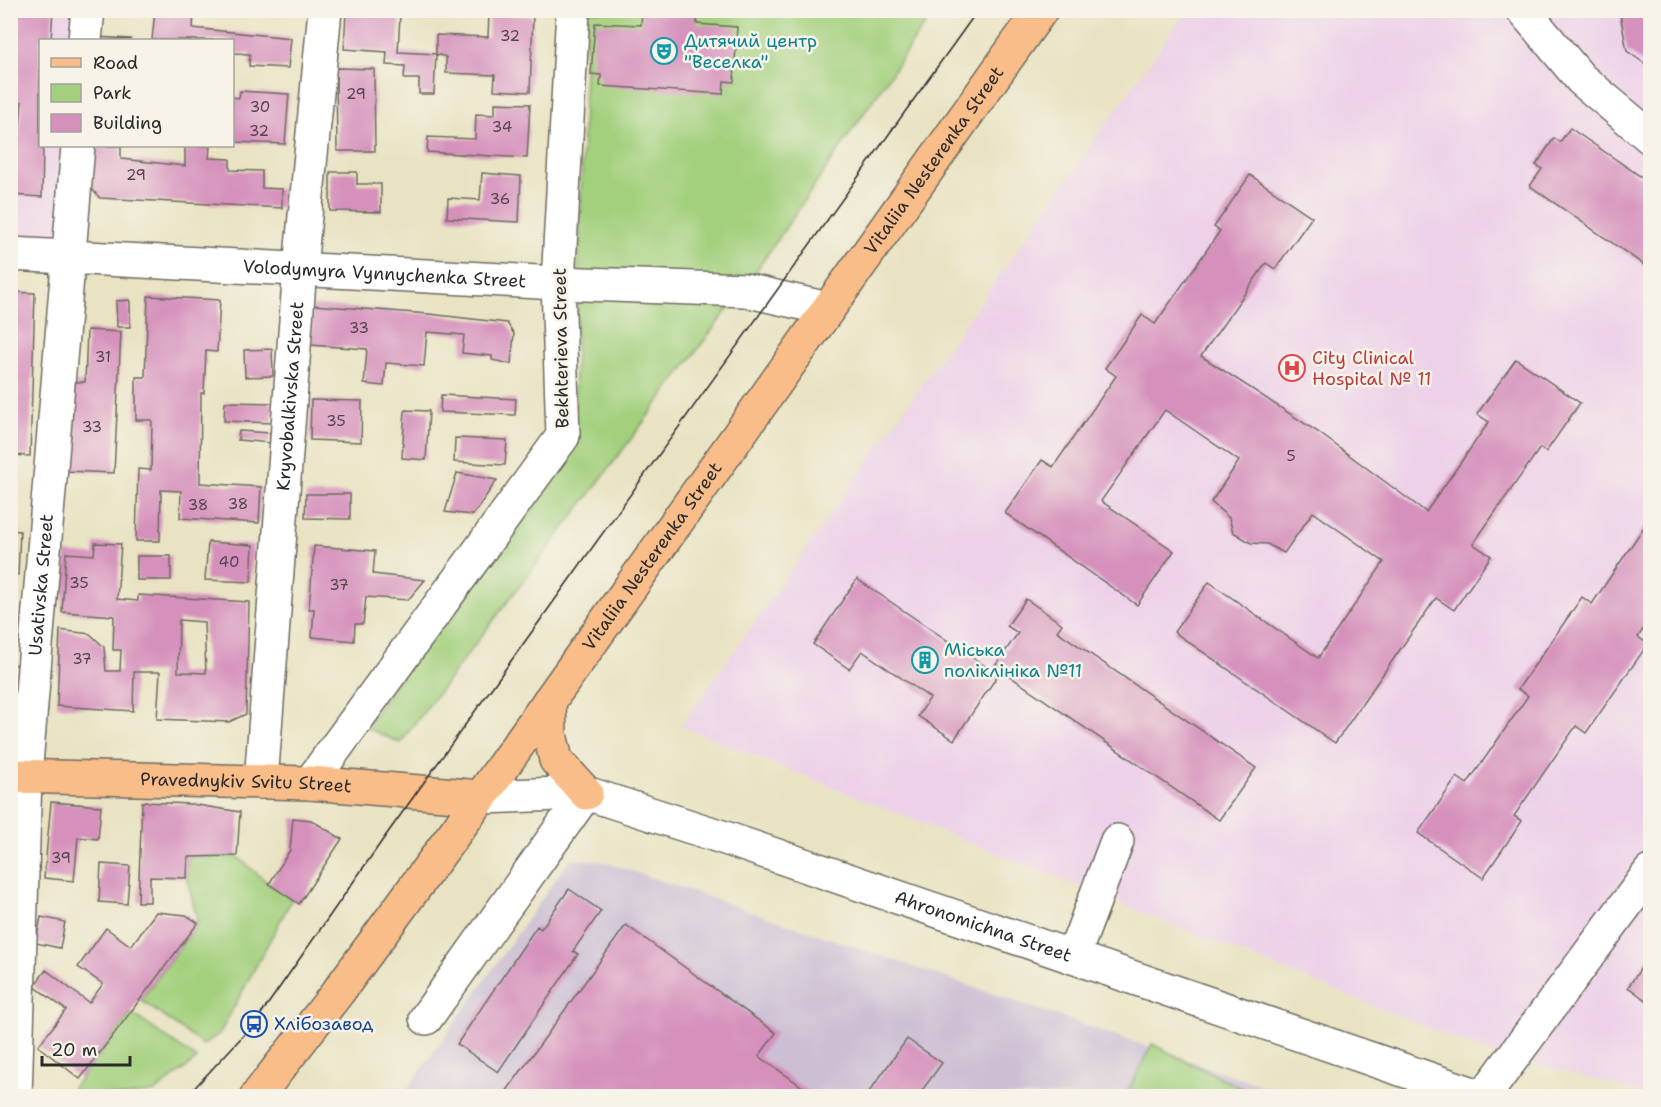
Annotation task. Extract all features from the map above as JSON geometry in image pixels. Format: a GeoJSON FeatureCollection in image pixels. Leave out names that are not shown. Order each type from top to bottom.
{"type":"FeatureCollection","features":[{"type":"Feature","properties":{"kind":"main road","name":"Vitaliia Nesterenka Street"},"geometry":{"type":"LineString","coordinates":[[257,1096],[338,992],[481,797],[1041,10]]}},
{"type":"Feature","properties":{"kind":"main road"},"geometry":{"type":"LineString","coordinates":[[549,701],[550,734],[556,760],[586,793]]}},
{"type":"Feature","properties":{"kind":"main road","name":"Pravednykiv Svitu Street"},"geometry":{"type":"LineString","coordinates":[[18,776],[310,783],[481,797]]}},
{"type":"Feature","properties":{"kind":"street"},"geometry":{"type":"LineString","coordinates":[[85,39],[88,10]]}},
{"type":"Feature","properties":{"kind":"street","name":"Kryvobalkivska Street"},"geometry":{"type":"LineString","coordinates":[[261,782],[300,268],[325,10]]}},
{"type":"Feature","properties":{"kind":"street","name":"Bekhterieva Street"},"geometry":{"type":"LineString","coordinates":[[310,783],[563,436],[558,283],[573,10]]}},
{"type":"Feature","properties":{"kind":"street"},"geometry":{"type":"LineString","coordinates":[[1523,10],[1581,79],[1650,137]]}},
{"type":"Feature","properties":{"kind":"street","name":"Usativska Street"},"geometry":{"type":"LineString","coordinates":[[15,1096],[18,776],[70,256],[78,147]]}},
{"type":"Feature","properties":{"kind":"street","name":"Volodymyra Vynnychenka Street"},"geometry":{"type":"LineString","coordinates":[[10,254],[558,283],[745,290],[828,309]]}},
{"type":"Feature","properties":{"kind":"street"},"geometry":{"type":"LineString","coordinates":[[426,1018],[586,793]]}},
{"type":"Feature","properties":{"kind":"street","name":"Ahronomichna Street"},"geometry":{"type":"LineString","coordinates":[[481,797],[586,793],[1479,1096]]}},
{"type":"Feature","properties":{"kind":"street"},"geometry":{"type":"LineString","coordinates":[[1073,957],[1117,842]]}},
{"type":"Feature","properties":{"kind":"street"},"geometry":{"type":"LineString","coordinates":[[1485,1096],[1650,872]]}},
{"type":"Feature","properties":{"kind":"shaded area"},"geometry":{"type":"Polygon","coordinates":[[[10,11],[80,11],[77,39],[39,39],[39,147],[67,147],[59,239],[11,240],[10,11]]]}},
{"type":"Feature","properties":{"kind":"shaded area","name":"City Clinical Hospital № 11"},"geometry":{"type":"Polygon","coordinates":[[[1186,11],[1650,11],[1650,1095],[1480,1049],[681,726],[1186,11]]]}},
{"type":"Feature","properties":{"kind":"shaded area"},"geometry":{"type":"Polygon","coordinates":[[[570,859],[605,862],[1293,1096],[410,1096],[405,1093],[570,859]]]}},
{"type":"Feature","properties":{"kind":"green space"},"geometry":{"type":"Polygon","coordinates":[[[587,11],[934,11],[754,274],[400,743],[365,727],[573,437],[587,11]]]}},
{"type":"Feature","properties":{"kind":"green space"},"geometry":{"type":"Polygon","coordinates":[[[237,856],[269,884],[292,899],[220,1033],[203,1045],[141,1000],[198,923],[187,878],[188,857],[237,856]]]}},
{"type":"Feature","properties":{"kind":"green space"},"geometry":{"type":"Polygon","coordinates":[[[131,1013],[197,1059],[155,1092],[127,1096],[67,1096],[131,1013]]]}},
{"type":"Feature","properties":{"kind":"green space"},"geometry":{"type":"Polygon","coordinates":[[[1152,1044],[1257,1096],[1126,1096],[1152,1044]]]}},
{"type":"Feature","properties":{"kind":"building"},"geometry":{"type":"Polygon","coordinates":[[[10,10],[53,10],[51,39],[39,39],[39,147],[43,147],[42,197],[10,195],[10,139],[19,139],[22,102],[10,101],[10,10]]]}},
{"type":"Feature","properties":{"kind":"building"},"geometry":{"type":"Polygon","coordinates":[[[155,10],[194,10],[193,28],[291,38],[288,68],[249,66],[250,54],[234,53],[234,39],[152,39],[155,10]]]}},
{"type":"Feature","properties":{"kind":"building","name":"Дитячий центр \"Веселка\""},"geometry":{"type":"Polygon","coordinates":[[[642,10],[698,10],[697,24],[737,27],[734,82],[724,81],[723,94],[600,86],[601,75],[591,74],[595,23],[641,25],[642,10]]]}},
{"type":"Feature","properties":{"kind":"building"},"geometry":{"type":"Polygon","coordinates":[[[1623,10],[1650,10],[1650,67],[1627,51],[1620,14],[1623,10]]]}},
{"type":"Feature","properties":{"kind":"building"},"geometry":{"type":"Polygon","coordinates":[[[346,12],[400,15],[398,52],[436,54],[434,94],[419,94],[419,79],[404,79],[405,66],[386,65],[387,52],[344,49],[346,12]]]}},
{"type":"Feature","properties":{"kind":"building"},"geometry":{"type":"Polygon","coordinates":[[[489,14],[533,16],[530,92],[494,90],[495,75],[446,73],[446,57],[436,54],[436,35],[488,37],[489,14]]]}},
{"type":"Feature","properties":{"kind":"building"},"geometry":{"type":"Polygon","coordinates":[[[97,37],[131,39],[97,39],[97,37]]]}},
{"type":"Feature","properties":{"kind":"building"},"geometry":{"type":"Polygon","coordinates":[[[336,68],[374,69],[375,151],[337,151],[336,68]]]}},
{"type":"Feature","properties":{"kind":"building"},"geometry":{"type":"Polygon","coordinates":[[[240,91],[289,94],[285,144],[234,142],[234,97],[239,98],[240,91]]]}},
{"type":"Feature","properties":{"kind":"building"},"geometry":{"type":"Polygon","coordinates":[[[495,103],[530,104],[527,158],[427,152],[428,137],[475,139],[476,114],[495,115],[495,103]]]}},
{"type":"Feature","properties":{"kind":"building"},"geometry":{"type":"Polygon","coordinates":[[[1570,128],[1650,183],[1650,269],[1530,186],[1542,169],[1536,165],[1554,138],[1560,142],[1570,128]]]}},
{"type":"Feature","properties":{"kind":"building"},"geometry":{"type":"Polygon","coordinates":[[[89,147],[121,147],[121,159],[185,166],[185,147],[210,147],[209,158],[230,159],[230,170],[262,171],[262,188],[282,189],[282,208],[100,198],[86,183],[89,147]]]}},
{"type":"Feature","properties":{"kind":"building"},"geometry":{"type":"Polygon","coordinates":[[[330,172],[357,172],[357,184],[381,184],[381,212],[330,211],[330,172]]]}},
{"type":"Feature","properties":{"kind":"building"},"geometry":{"type":"Polygon","coordinates":[[[482,173],[521,176],[519,222],[447,218],[448,198],[480,200],[482,173]]]}},
{"type":"Feature","properties":{"kind":"building"},"geometry":{"type":"Polygon","coordinates":[[[1250,175],[1312,217],[1275,269],[1266,263],[1201,356],[1318,432],[1426,512],[1489,422],[1477,414],[1516,359],[1580,403],[1546,452],[1540,448],[1473,544],[1491,556],[1454,610],[1436,598],[1335,743],[1174,632],[1209,582],[1318,658],[1384,562],[1313,512],[1284,553],[1267,544],[1251,543],[1233,532],[1229,518],[1211,502],[1239,461],[1165,410],[1101,501],[1174,551],[1137,605],[1005,513],[1042,460],[1053,467],[1116,376],[1105,368],[1142,315],[1155,324],[1220,231],[1214,227],[1250,175]]]}},
{"type":"Feature","properties":{"kind":"building"},"geometry":{"type":"Polygon","coordinates":[[[10,292],[35,293],[30,456],[10,455],[10,292]]]}},
{"type":"Feature","properties":{"kind":"building"},"geometry":{"type":"Polygon","coordinates":[[[148,296],[220,300],[217,352],[206,351],[204,393],[201,393],[200,483],[261,487],[259,523],[180,518],[181,491],[161,490],[160,541],[136,541],[138,469],[151,470],[152,420],[136,420],[136,377],[145,377],[148,296]]]}},
{"type":"Feature","properties":{"kind":"building"},"geometry":{"type":"Polygon","coordinates":[[[130,300],[130,327],[117,327],[116,301],[130,300]]]}},
{"type":"Feature","properties":{"kind":"building"},"geometry":{"type":"Polygon","coordinates":[[[312,305],[507,323],[514,334],[511,364],[492,360],[492,356],[462,353],[464,335],[427,332],[424,366],[386,363],[384,386],[364,384],[367,349],[310,345],[312,305]]]}},
{"type":"Feature","properties":{"kind":"building"},"geometry":{"type":"Polygon","coordinates":[[[87,330],[121,332],[114,473],[66,471],[71,382],[85,382],[87,330]]]}},
{"type":"Feature","properties":{"kind":"building"},"geometry":{"type":"Polygon","coordinates":[[[272,349],[273,376],[245,377],[244,350],[272,349]]]}},
{"type":"Feature","properties":{"kind":"building"},"geometry":{"type":"Polygon","coordinates":[[[441,395],[516,399],[515,415],[440,412],[441,395]]]}},
{"type":"Feature","properties":{"kind":"building"},"geometry":{"type":"Polygon","coordinates":[[[311,400],[362,401],[361,442],[310,440],[311,400]]]}},
{"type":"Feature","properties":{"kind":"building"},"geometry":{"type":"Polygon","coordinates":[[[225,402],[273,403],[272,423],[224,421],[225,402]]]}},
{"type":"Feature","properties":{"kind":"building"},"geometry":{"type":"Polygon","coordinates":[[[405,410],[429,411],[426,460],[402,458],[405,410]]]}},
{"type":"Feature","properties":{"kind":"building"},"geometry":{"type":"Polygon","coordinates":[[[239,431],[270,433],[270,443],[238,440],[239,431]]]}},
{"type":"Feature","properties":{"kind":"building"},"geometry":{"type":"Polygon","coordinates":[[[455,438],[507,440],[505,465],[454,462],[455,438]]]}},
{"type":"Feature","properties":{"kind":"building"},"geometry":{"type":"Polygon","coordinates":[[[457,473],[497,480],[473,515],[445,512],[457,473]]]}},
{"type":"Feature","properties":{"kind":"building"},"geometry":{"type":"Polygon","coordinates":[[[306,494],[350,494],[350,519],[305,518],[306,494]]]}},
{"type":"Feature","properties":{"kind":"building"},"geometry":{"type":"Polygon","coordinates":[[[1650,518],[1650,619],[1638,637],[1648,644],[1586,733],[1576,726],[1514,816],[1522,821],[1483,878],[1418,833],[1457,777],[1467,784],[1528,696],[1518,689],[1582,597],[1592,604],[1650,518]]]}},
{"type":"Feature","properties":{"kind":"building"},"geometry":{"type":"Polygon","coordinates":[[[10,530],[20,531],[18,575],[10,574],[10,530]]]}},
{"type":"Feature","properties":{"kind":"building"},"geometry":{"type":"Polygon","coordinates":[[[208,542],[253,545],[251,582],[205,580],[208,542]]]}},
{"type":"Feature","properties":{"kind":"building"},"geometry":{"type":"Polygon","coordinates":[[[95,543],[121,544],[117,599],[138,601],[138,595],[249,602],[246,714],[229,722],[157,719],[160,672],[134,672],[133,711],[57,706],[60,630],[90,634],[104,647],[106,671],[120,671],[121,650],[113,650],[114,616],[62,612],[66,553],[94,555],[95,543]],[[179,620],[178,672],[206,673],[204,622],[179,620]]]}},
{"type":"Feature","properties":{"kind":"building"},"geometry":{"type":"Polygon","coordinates":[[[314,546],[375,551],[373,574],[425,580],[408,600],[366,597],[363,624],[355,624],[354,641],[312,637],[314,609],[309,609],[314,546]]]}},
{"type":"Feature","properties":{"kind":"building"},"geometry":{"type":"Polygon","coordinates":[[[137,556],[171,556],[171,580],[137,580],[137,556]]]}},
{"type":"Feature","properties":{"kind":"building","name":"Міська поліклініка №11"},"geometry":{"type":"Polygon","coordinates":[[[857,579],[998,675],[954,740],[918,716],[930,698],[862,651],[849,669],[813,644],[857,579]]]}},
{"type":"Feature","properties":{"kind":"building"},"geometry":{"type":"Polygon","coordinates":[[[1026,599],[1062,624],[1057,631],[1256,768],[1219,820],[995,666],[1018,633],[1007,626],[1026,599]]]}},
{"type":"Feature","properties":{"kind":"building"},"geometry":{"type":"Polygon","coordinates":[[[10,664],[18,665],[15,700],[10,700],[10,664]]]}},
{"type":"Feature","properties":{"kind":"building"},"geometry":{"type":"Polygon","coordinates":[[[51,802],[101,806],[98,839],[78,837],[74,881],[44,878],[51,802]]]}},
{"type":"Feature","properties":{"kind":"building"},"geometry":{"type":"Polygon","coordinates":[[[142,802],[191,804],[240,812],[237,856],[188,857],[187,878],[150,877],[150,902],[138,902],[142,802]]]}},
{"type":"Feature","properties":{"kind":"building"},"geometry":{"type":"Polygon","coordinates":[[[293,818],[311,820],[342,839],[299,904],[269,884],[290,850],[293,818]]]}},
{"type":"Feature","properties":{"kind":"building"},"geometry":{"type":"Polygon","coordinates":[[[101,864],[130,866],[127,904],[99,902],[101,864]]]}},
{"type":"Feature","properties":{"kind":"building"},"geometry":{"type":"Polygon","coordinates":[[[569,889],[601,911],[573,951],[578,954],[498,1072],[457,1044],[537,926],[541,929],[569,889]]]}},
{"type":"Feature","properties":{"kind":"building"},"geometry":{"type":"Polygon","coordinates":[[[156,912],[186,915],[198,923],[80,1079],[38,1046],[66,1010],[34,986],[46,970],[89,1003],[103,984],[78,967],[106,928],[131,946],[156,912]]]}},
{"type":"Feature","properties":{"kind":"building"},"geometry":{"type":"Polygon","coordinates":[[[41,917],[65,922],[60,948],[36,943],[41,917]]]}},
{"type":"Feature","properties":{"kind":"building"},"geometry":{"type":"Polygon","coordinates":[[[626,925],[776,1033],[759,1056],[815,1096],[503,1096],[626,925]]]}},
{"type":"Feature","properties":{"kind":"building"},"geometry":{"type":"Polygon","coordinates":[[[1650,955],[1650,1003],[1628,987],[1650,955]]]}},
{"type":"Feature","properties":{"kind":"building"},"geometry":{"type":"Polygon","coordinates":[[[907,1039],[942,1063],[918,1096],[876,1096],[869,1092],[907,1039]]]}},
{"type":"Feature","properties":{"kind":"building"},"geometry":{"type":"Polygon","coordinates":[[[34,1093],[68,1094],[67,1096],[34,1096],[34,1093]]]}},
{"type":"Feature","properties":{"kind":"tram line"},"geometry":{"type":"LineString","coordinates":[[187,1096],[254,1024],[384,838],[978,10]]}},
{"type":"Feature","properties":{"kind":"place","name":"Дитячий центр \"Веселка\""},"geometry":{"type":"Point","coordinates":[664,51]}},
{"type":"Feature","properties":{"kind":"place","name":"City Clinical Hospital № 11"},"geometry":{"type":"Point","coordinates":[1292,368]}},
{"type":"Feature","properties":{"kind":"place","name":"Міська поліклініка №11"},"geometry":{"type":"Point","coordinates":[925,660]}},
{"type":"Feature","properties":{"kind":"place","name":"Хлібозавод"},"geometry":{"type":"Point","coordinates":[254,1024]}}]}
